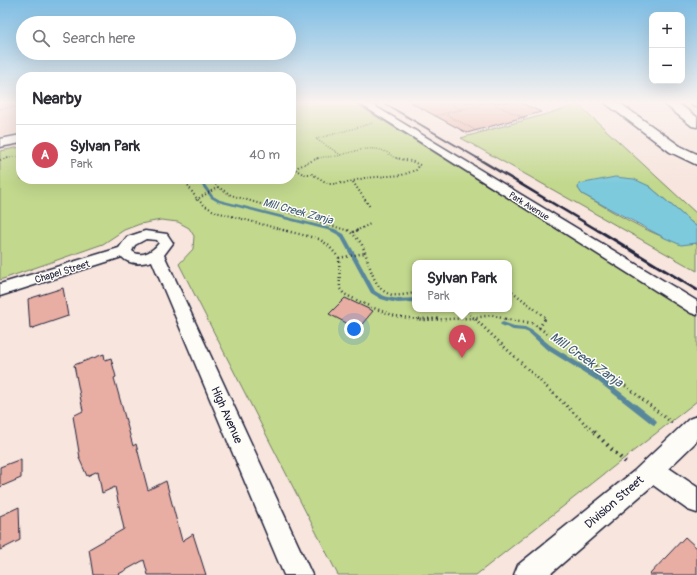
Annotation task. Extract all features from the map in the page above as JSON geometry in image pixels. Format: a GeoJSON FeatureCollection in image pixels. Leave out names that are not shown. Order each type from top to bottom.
{"type":"FeatureCollection","features":[{"type":"Feature","properties":{"kind":"highway"},"geometry":{"type":"LineString","coordinates":[[647,129],[675,149],[697,160]]}},
{"type":"Feature","properties":{"kind":"highway"},"geometry":{"type":"LineString","coordinates":[[666,129],[697,154]]}},
{"type":"Feature","properties":{"kind":"street","name":"Park Avenue"},"geometry":{"type":"LineString","coordinates":[[405,129],[697,309]]}},
{"type":"Feature","properties":{"kind":"street"},"geometry":{"type":"LineString","coordinates":[[0,143],[16,139]]}},
{"type":"Feature","properties":{"kind":"street"},"geometry":{"type":"LineString","coordinates":[[151,235],[162,237],[166,243],[164,247],[156,254],[142,258],[130,257],[124,251],[125,247],[132,240],[151,235]]}},
{"type":"Feature","properties":{"kind":"street","name":"Chapel Street"},"geometry":{"type":"LineString","coordinates":[[0,290],[124,251]]}},
{"type":"Feature","properties":{"kind":"street","name":"High Avenue"},"geometry":{"type":"LineString","coordinates":[[156,254],[298,575]]}},
{"type":"Feature","properties":{"kind":"street","name":"Division Street"},"geometry":{"type":"LineString","coordinates":[[528,575],[647,474],[692,430]]}},
{"type":"Feature","properties":{"kind":"street"},"geometry":{"type":"LineString","coordinates":[[647,474],[697,501]]}},
{"type":"Feature","properties":{"kind":"path"},"geometry":{"type":"LineString","coordinates":[[341,155],[316,139],[353,129]]}},
{"type":"Feature","properties":{"kind":"path"},"geometry":{"type":"LineString","coordinates":[[473,129],[479,132],[489,129]]}},
{"type":"Feature","properties":{"kind":"path"},"geometry":{"type":"LineString","coordinates":[[378,149],[386,151],[394,158],[415,161],[420,165],[416,169],[395,176],[367,178],[346,183],[336,182],[327,184],[312,174],[303,174],[296,170],[298,167],[324,156],[341,155],[352,151],[378,149]]}},
{"type":"Feature","properties":{"kind":"path"},"geometry":{"type":"LineString","coordinates":[[0,160],[16,157]]}},
{"type":"Feature","properties":{"kind":"path"},"geometry":{"type":"LineString","coordinates":[[352,181],[358,186],[370,207]]}},
{"type":"Feature","properties":{"kind":"path"},"geometry":{"type":"LineString","coordinates":[[188,184],[200,205],[216,212],[318,239],[328,245],[339,258],[340,289],[344,294],[371,308],[395,316],[423,320],[497,316],[510,321],[532,323],[692,430]]}},
{"type":"Feature","properties":{"kind":"path"},"geometry":{"type":"LineString","coordinates":[[215,184],[230,195],[353,232],[365,253],[381,289],[396,296],[412,293]]}},
{"type":"Feature","properties":{"kind":"path"},"geometry":{"type":"LineString","coordinates":[[196,200],[218,187]]}},
{"type":"Feature","properties":{"kind":"path"},"geometry":{"type":"LineString","coordinates":[[353,232],[370,224]]}},
{"type":"Feature","properties":{"kind":"path"},"geometry":{"type":"LineString","coordinates":[[339,258],[365,253]]}},
{"type":"Feature","properties":{"kind":"path"},"geometry":{"type":"LineString","coordinates":[[512,291],[546,318],[539,328]]}},
{"type":"Feature","properties":{"kind":"path"},"geometry":{"type":"LineString","coordinates":[[467,312],[647,474]]}},
{"type":"Feature","properties":{"kind":"shaded area"},"geometry":{"type":"Polygon","coordinates":[[[0,129],[16,129],[16,133],[0,136],[0,129]]]}},
{"type":"Feature","properties":{"kind":"green space"},"geometry":{"type":"Polygon","coordinates":[[[296,129],[396,129],[697,316],[697,401],[476,575],[338,575],[179,264],[193,249],[194,236],[189,228],[178,222],[161,220],[140,224],[124,230],[103,244],[0,280],[0,151],[16,148],[16,184],[296,184],[296,129]]]}},
{"type":"Feature","properties":{"kind":"green space"},"geometry":{"type":"Polygon","coordinates":[[[494,129],[605,129],[697,214],[697,227],[649,186],[578,188],[582,194],[656,234],[671,240],[685,243],[697,243],[697,271],[461,138],[494,129]]]}},
{"type":"Feature","properties":{"kind":"water"},"geometry":{"type":"Polygon","coordinates":[[[615,177],[634,179],[649,186],[697,227],[697,243],[681,245],[665,238],[582,194],[578,188],[579,184],[615,177]]]}},
{"type":"Feature","properties":{"kind":"building"},"geometry":{"type":"Polygon","coordinates":[[[459,129],[482,129],[467,133],[459,129]]]}},
{"type":"Feature","properties":{"kind":"building"},"geometry":{"type":"Polygon","coordinates":[[[63,288],[68,316],[30,329],[28,299],[63,288]]]}},
{"type":"Feature","properties":{"kind":"building"},"geometry":{"type":"Polygon","coordinates":[[[345,298],[373,311],[358,329],[329,314],[345,298]]]}},
{"type":"Feature","properties":{"kind":"building"},"geometry":{"type":"Polygon","coordinates":[[[104,354],[105,360],[111,358],[116,377],[114,378],[133,446],[136,444],[148,490],[166,481],[182,541],[193,534],[206,575],[148,575],[144,560],[117,575],[93,575],[89,549],[124,529],[115,487],[102,493],[98,471],[87,476],[79,458],[73,416],[83,411],[74,365],[104,354]]]}},
{"type":"Feature","properties":{"kind":"building"},"geometry":{"type":"Polygon","coordinates":[[[21,459],[21,478],[0,487],[0,467],[21,459]]]}},
{"type":"Feature","properties":{"kind":"building"},"geometry":{"type":"Polygon","coordinates":[[[19,507],[20,540],[0,550],[0,516],[19,507]]]}},
{"type":"Feature","properties":{"kind":"building"},"geometry":{"type":"Polygon","coordinates":[[[685,537],[697,548],[697,575],[649,575],[685,537]]]}},
{"type":"Feature","properties":{"kind":"waterway","name":"Mill Creek Zanja"},"geometry":{"type":"LineString","coordinates":[[203,184],[212,197],[219,201],[333,230],[342,235],[346,241],[373,292],[388,300],[412,300]]}},
{"type":"Feature","properties":{"kind":"waterway","name":"Mill Creek Zanja"},"geometry":{"type":"LineString","coordinates":[[503,324],[513,328],[525,329],[531,332],[548,347],[598,378],[654,422]]}},
{"type":"Feature","properties":{"kind":"railway"},"geometry":{"type":"LineString","coordinates":[[428,129],[479,159]]}},
{"type":"Feature","properties":{"kind":"railway"},"geometry":{"type":"LineString","coordinates":[[477,158],[599,231]]}},
{"type":"Feature","properties":{"kind":"railway"},"geometry":{"type":"LineString","coordinates":[[598,230],[697,290]]}},
{"type":"Feature","properties":{"kind":"place","name":"Sylvan Park"},"geometry":{"type":"Point","coordinates":[462,358]}}]}
